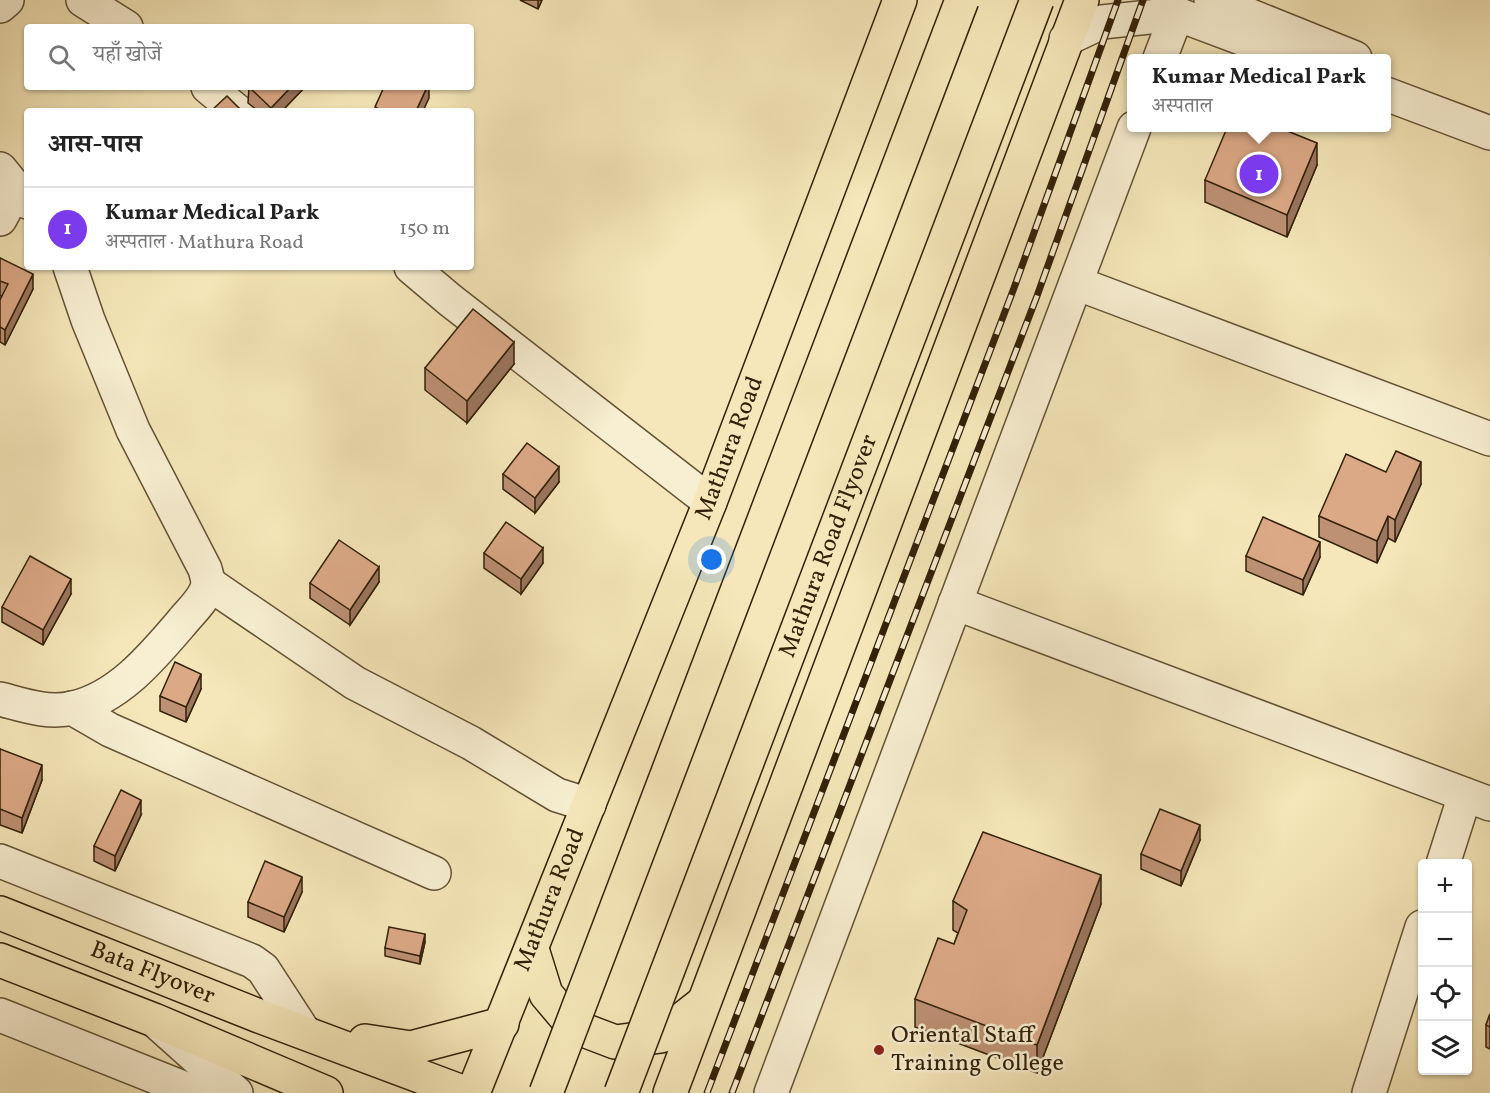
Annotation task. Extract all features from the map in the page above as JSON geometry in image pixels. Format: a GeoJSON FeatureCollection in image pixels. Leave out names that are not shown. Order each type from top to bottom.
{"type":"FeatureCollection","features":[{"type":"Feature","properties":{"kind":"main road","name":"Mathura Road"},"geometry":{"type":"LineString","coordinates":[[473,1093],[710,502],[900,0]]}},
{"type":"Feature","properties":{"kind":"main road"},"geometry":{"type":"LineString","coordinates":[[546,1093],[962,0]]}},
{"type":"Feature","properties":{"kind":"main road","name":"Mathura Road Flyover"},"geometry":{"type":"LineString","coordinates":[[621,1093],[1037,0]]}},
{"type":"Feature","properties":{"kind":"main road"},"geometry":{"type":"LineString","coordinates":[[670,1093],[1082,0]]}},
{"type":"Feature","properties":{"kind":"main road","name":"Bata Flyover"},"geometry":{"type":"LineString","coordinates":[[0,913],[304,1032]]}},
{"type":"Feature","properties":{"kind":"main road"},"geometry":{"type":"LineString","coordinates":[[532,949],[546,994],[573,1026],[615,1042],[661,1036],[703,1003]]}},
{"type":"Feature","properties":{"kind":"main road","name":"Bata Flyover"},"geometry":{"type":"LineString","coordinates":[[0,960],[154,1020],[326,1093]]}},
{"type":"Feature","properties":{"kind":"main road"},"geometry":{"type":"LineString","coordinates":[[304,1032],[411,1048],[502,1024]]}},
{"type":"Feature","properties":{"kind":"main road"},"geometry":{"type":"LineString","coordinates":[[304,1032],[465,1093]]}},
{"type":"Feature","properties":{"kind":"street"},"geometry":{"type":"LineString","coordinates":[[0,6],[7,0]]}},
{"type":"Feature","properties":{"kind":"street"},"geometry":{"type":"LineString","coordinates":[[83,0],[121,24]]}},
{"type":"Feature","properties":{"kind":"street"},"geometry":{"type":"LineString","coordinates":[[1211,0],[1345,54]]}},
{"type":"Feature","properties":{"kind":"street"},"geometry":{"type":"LineString","coordinates":[[1162,54],[1177,14]]}},
{"type":"Feature","properties":{"kind":"street"},"geometry":{"type":"LineString","coordinates":[[1066,39],[1102,22],[1177,14],[1283,54]]}},
{"type":"Feature","properties":{"kind":"street"},"geometry":{"type":"LineString","coordinates":[[1391,73],[1490,110]]}},
{"type":"Feature","properties":{"kind":"street"},"geometry":{"type":"LineString","coordinates":[[212,90],[233,108]]}},
{"type":"Feature","properties":{"kind":"street"},"geometry":{"type":"LineString","coordinates":[[1391,96],[1490,133]]}},
{"type":"Feature","properties":{"kind":"street"},"geometry":{"type":"LineString","coordinates":[[771,1093],[1133,132]]}},
{"type":"Feature","properties":{"kind":"street"},"geometry":{"type":"LineString","coordinates":[[0,219],[14,187]]}},
{"type":"Feature","properties":{"kind":"street"},"geometry":{"type":"LineString","coordinates":[[415,270],[710,502]]}},
{"type":"Feature","properties":{"kind":"street"},"geometry":{"type":"LineString","coordinates":[[0,699],[44,710],[72,708],[93,700],[126,680],[147,662],[196,605],[208,583],[205,569],[133,430],[82,273]]}},
{"type":"Feature","properties":{"kind":"street"},"geometry":{"type":"LineString","coordinates":[[1076,283],[1490,439]]}},
{"type":"Feature","properties":{"kind":"street"},"geometry":{"type":"LineString","coordinates":[[208,583],[355,683],[471,743],[557,795],[589,805]]}},
{"type":"Feature","properties":{"kind":"street"},"geometry":{"type":"LineString","coordinates":[[955,603],[1478,799],[1446,859]]}},
{"type":"Feature","properties":{"kind":"street"},"geometry":{"type":"LineString","coordinates":[[72,708],[110,730],[434,873]]}},
{"type":"Feature","properties":{"kind":"street"},"geometry":{"type":"LineString","coordinates":[[0,861],[252,961],[263,969],[304,1032]]}},
{"type":"Feature","properties":{"kind":"street"},"geometry":{"type":"LineString","coordinates":[[1369,1093],[1418,940]]}},
{"type":"Feature","properties":{"kind":"street"},"geometry":{"type":"LineString","coordinates":[[0,1015],[196,1093]]}},
{"type":"Feature","properties":{"kind":"street"},"geometry":{"type":"LineString","coordinates":[[154,1020],[236,1093]]}},
{"type":"Feature","properties":{"kind":"building"},"geometry":{"type":"Polygon","coordinates":[[[252,90],[288,90],[271,108],[252,90]]]}},
{"type":"Feature","properties":{"kind":"building"},"geometry":{"type":"Polygon","coordinates":[[[383,90],[426,90],[417,108],[375,107],[383,90]]]}},
{"type":"Feature","properties":{"kind":"building"},"geometry":{"type":"Polygon","coordinates":[[[227,96],[239,108],[214,108],[227,96]]]}},
{"type":"Feature","properties":{"kind":"building"},"geometry":{"type":"Polygon","coordinates":[[[1225,132],[1290,132],[1317,143],[1287,215],[1205,180],[1225,132]]]}},
{"type":"Feature","properties":{"kind":"building"},"geometry":{"type":"Polygon","coordinates":[[[0,258],[33,274],[5,330],[0,327],[0,300],[8,284],[0,281],[0,258]]]}},
{"type":"Feature","properties":{"kind":"building"},"geometry":{"type":"Polygon","coordinates":[[[473,309],[514,342],[467,401],[425,368],[473,309]]]}},
{"type":"Feature","properties":{"kind":"building"},"geometry":{"type":"Polygon","coordinates":[[[527,443],[559,467],[535,498],[503,474],[527,443]]]}},
{"type":"Feature","properties":{"kind":"building"},"geometry":{"type":"Polygon","coordinates":[[[1396,451],[1421,462],[1395,520],[1388,516],[1377,541],[1319,516],[1346,454],[1386,472],[1396,451]]]}},
{"type":"Feature","properties":{"kind":"building"},"geometry":{"type":"Polygon","coordinates":[[[1263,517],[1320,542],[1303,580],[1246,556],[1263,517]]]}},
{"type":"Feature","properties":{"kind":"building"},"geometry":{"type":"Polygon","coordinates":[[[506,522],[543,548],[521,579],[484,553],[506,522]]]}},
{"type":"Feature","properties":{"kind":"building"},"geometry":{"type":"Polygon","coordinates":[[[339,540],[379,567],[350,610],[310,583],[339,540]]]}},
{"type":"Feature","properties":{"kind":"building"},"geometry":{"type":"Polygon","coordinates":[[[30,556],[71,579],[43,630],[2,607],[30,556]]]}},
{"type":"Feature","properties":{"kind":"building"},"geometry":{"type":"Polygon","coordinates":[[[175,662],[201,674],[186,707],[160,696],[175,662]]]}},
{"type":"Feature","properties":{"kind":"building"},"geometry":{"type":"Polygon","coordinates":[[[0,749],[42,765],[22,818],[0,809],[0,749]]]}},
{"type":"Feature","properties":{"kind":"building"},"geometry":{"type":"Polygon","coordinates":[[[121,790],[141,800],[115,856],[94,846],[121,790]]]}},
{"type":"Feature","properties":{"kind":"building"},"geometry":{"type":"Polygon","coordinates":[[[1160,809],[1200,825],[1181,871],[1141,854],[1160,809]]]}},
{"type":"Feature","properties":{"kind":"building"},"geometry":{"type":"Polygon","coordinates":[[[983,832],[1101,875],[1037,1045],[915,999],[938,938],[954,944],[967,910],[953,901],[983,832]]]}},
{"type":"Feature","properties":{"kind":"building"},"geometry":{"type":"Polygon","coordinates":[[[265,861],[302,877],[284,917],[248,902],[265,861]]]}},
{"type":"Feature","properties":{"kind":"building"},"geometry":{"type":"Polygon","coordinates":[[[389,927],[425,934],[420,956],[385,948],[389,927]]]}},
{"type":"Feature","properties":{"kind":"building"},"geometry":{"type":"Polygon","coordinates":[[[1490,1014],[1490,1027],[1486,1025],[1490,1014]]]}},
{"type":"Feature","properties":{"kind":"railway"},"geometry":{"type":"LineString","coordinates":[[707,1093],[1014,288],[1118,0]]}},
{"type":"Feature","properties":{"kind":"railway"},"geometry":{"type":"LineString","coordinates":[[732,1093],[1037,296],[1143,0]]}},
{"type":"Feature","properties":{"kind":"place","name":"Kumar Medical Park"},"geometry":{"type":"Point","coordinates":[1259,174]}},
{"type":"Feature","properties":{"kind":"place","name":"Oriental Staff Training College"},"geometry":{"type":"Point","coordinates":[879,1050]}}]}
